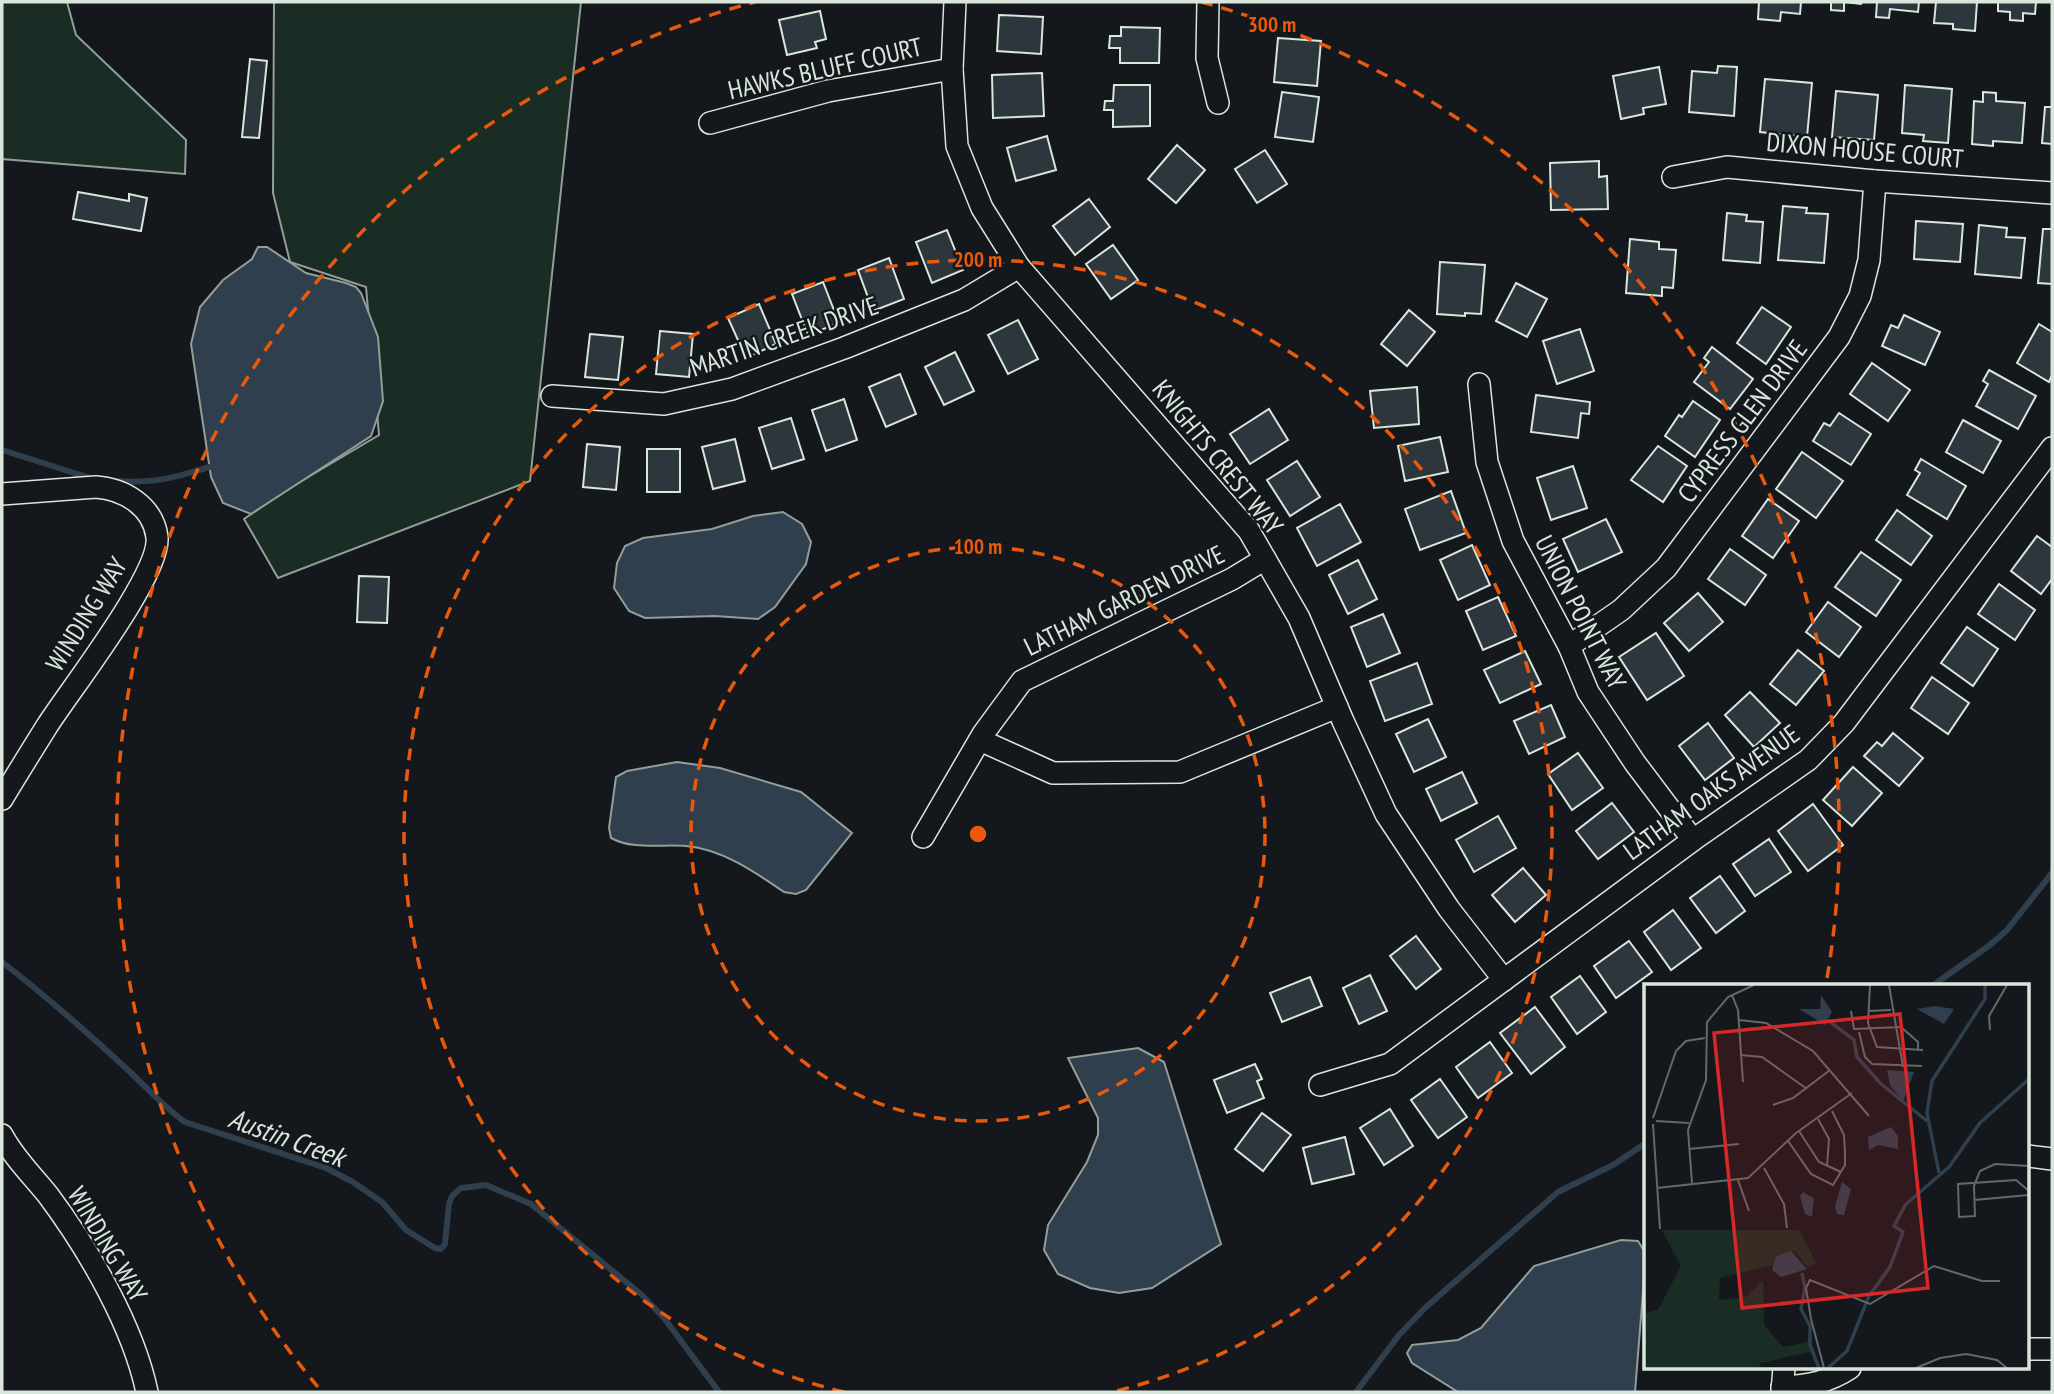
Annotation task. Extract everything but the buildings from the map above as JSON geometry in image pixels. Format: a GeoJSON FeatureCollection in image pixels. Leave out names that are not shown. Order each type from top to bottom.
{"type":"FeatureCollection","features":[{"type":"Feature","properties":{"kind":"street","name":"KNIGHTS CREST WAY"},"geometry":{"type":"LineString","coordinates":[[955,2],[952,69],[957,146],[982,208],[1019,267],[1249,531],[1299,618],[1386,814],[1449,909],[1504,980]]}},
{"type":"Feature","properties":{"kind":"street"},"geometry":{"type":"LineString","coordinates":[[1208,2],[1207,58],[1219,103]]}},
{"type":"Feature","properties":{"kind":"street","name":"HAWKS BLUFF COURT"},"geometry":{"type":"LineString","coordinates":[[710,123],[828,91],[952,69]]}},
{"type":"Feature","properties":{"kind":"street","name":"DIXON HOUSE COURT"},"geometry":{"type":"LineString","coordinates":[[1673,177],[1727,167],[1875,181],[2052,193]]}},
{"type":"Feature","properties":{"kind":"street","name":"CYPRESS GLEN DRIVE"},"geometry":{"type":"LineString","coordinates":[[1569,646],[1621,610],[1666,568],[1839,337],[1860,296],[1869,260],[1875,181]]}},
{"type":"Feature","properties":{"kind":"street","name":"MARTIN CREEK DRIVE"},"geometry":{"type":"LineString","coordinates":[[552,396],[664,404],[732,389],[964,300],[1019,267]]}},
{"type":"Feature","properties":{"kind":"street","name":"UNION POINT WAY"},"geometry":{"type":"LineString","coordinates":[[1479,384],[1488,462],[1513,541],[1569,646],[1588,692],[1635,764],[1693,840]]}},
{"type":"Feature","properties":{"kind":"street","name":"LATHAM OAKS AVENUE"},"geometry":{"type":"LineString","coordinates":[[1320,1085],[1390,1064],[1693,840],[1808,760],[1844,723],[2052,448]]}},
{"type":"Feature","properties":{"kind":"street","name":"WINDING WAY"},"geometry":{"type":"LineString","coordinates":[[2,494],[111,488],[133,499],[144,509],[152,521],[157,539],[154,555],[135,597],[48,725],[2,799]]}},
{"type":"Feature","properties":{"kind":"street","name":"LATHAM GARDEN DRIVE"},"geometry":{"type":"LineString","coordinates":[[923,837],[980,740],[1022,681],[1232,579],[1265,559]]}},
{"type":"Feature","properties":{"kind":"street"},"geometry":{"type":"LineString","coordinates":[[980,740],[1053,773],[1180,772],[1337,707]]}},
{"type":"Feature","properties":{"kind":"street","name":"WINDING WAY"},"geometry":{"type":"LineString","coordinates":[[2,1135],[12,1154],[48,1195],[115,1305],[140,1362],[147,1392]]}},
{"type":"Feature","properties":{"kind":"street"},"geometry":{"type":"LineString","coordinates":[[2030,1156],[2052,1159]]}},
{"type":"Feature","properties":{"kind":"street"},"geometry":{"type":"LineString","coordinates":[[2030,1349],[2052,1349]]}},
{"type":"Feature","properties":{"kind":"street"},"geometry":{"type":"LineString","coordinates":[[1782,1382],[1806,1387],[1836,1377],[1847,1370]]}},
{"type":"Feature","properties":{"kind":"green space"},"geometry":{"type":"Polygon","coordinates":[[[2,2],[67,2],[76,35],[186,140],[185,174],[2,159],[2,2]]]}},
{"type":"Feature","properties":{"kind":"green space"},"geometry":{"type":"Polygon","coordinates":[[[274,2],[581,2],[530,481],[278,578],[244,519],[283,492],[379,435],[366,287],[290,262],[273,193],[274,2]]]}},
{"type":"Feature","properties":{"kind":"water"},"geometry":{"type":"Polygon","coordinates":[[[258,247],[267,247],[306,273],[346,283],[356,287],[361,293],[378,337],[383,401],[371,436],[251,514],[223,503],[211,477],[191,344],[200,307],[223,280],[252,259],[258,247]]]}},
{"type":"Feature","properties":{"kind":"water"},"geometry":{"type":"Polygon","coordinates":[[[783,512],[802,524],[811,542],[806,564],[775,607],[758,619],[715,616],[645,618],[629,611],[614,588],[617,563],[625,546],[643,538],[712,529],[753,516],[783,512]]]}},
{"type":"Feature","properties":{"kind":"water"},"geometry":{"type":"Polygon","coordinates":[[[677,762],[720,768],[801,792],[852,833],[806,890],[796,894],[784,892],[750,869],[699,848],[628,844],[611,838],[609,828],[616,777],[627,771],[677,762]]]}},
{"type":"Feature","properties":{"kind":"water"},"geometry":{"type":"Polygon","coordinates":[[[1138,1048],[1164,1062],[1221,1244],[1152,1288],[1119,1293],[1090,1288],[1058,1274],[1044,1250],[1048,1225],[1087,1162],[1098,1135],[1098,1118],[1068,1058],[1138,1048]]]}},
{"type":"Feature","properties":{"kind":"water"},"geometry":{"type":"Polygon","coordinates":[[[1621,1240],[1638,1241],[1644,1251],[1644,1279],[1635,1392],[1458,1392],[1412,1363],[1407,1353],[1412,1345],[1458,1340],[1481,1328],[1534,1266],[1621,1240]]]}},
{"type":"Feature","properties":{"kind":"waterway"},"geometry":{"type":"LineString","coordinates":[[2,450],[93,479]]}},
{"type":"Feature","properties":{"kind":"waterway"},"geometry":{"type":"LineString","coordinates":[[114,481],[166,479],[216,465]]}},
{"type":"Feature","properties":{"kind":"waterway"},"geometry":{"type":"LineString","coordinates":[[1935,984],[2007,930],[2052,873]]}},
{"type":"Feature","properties":{"kind":"waterway","name":"Austin Creek"},"geometry":{"type":"LineString","coordinates":[[2,962],[82,1029],[185,1122],[326,1168],[382,1202],[406,1230],[435,1248],[441,1249],[445,1244],[449,1204],[452,1196],[461,1188],[486,1185],[531,1204],[642,1295],[664,1318],[719,1392]]}},
{"type":"Feature","properties":{"kind":"waterway"},"geometry":{"type":"LineString","coordinates":[[1356,1392],[1399,1335],[1426,1307],[1558,1192],[1613,1165],[1644,1144]]}}]}
